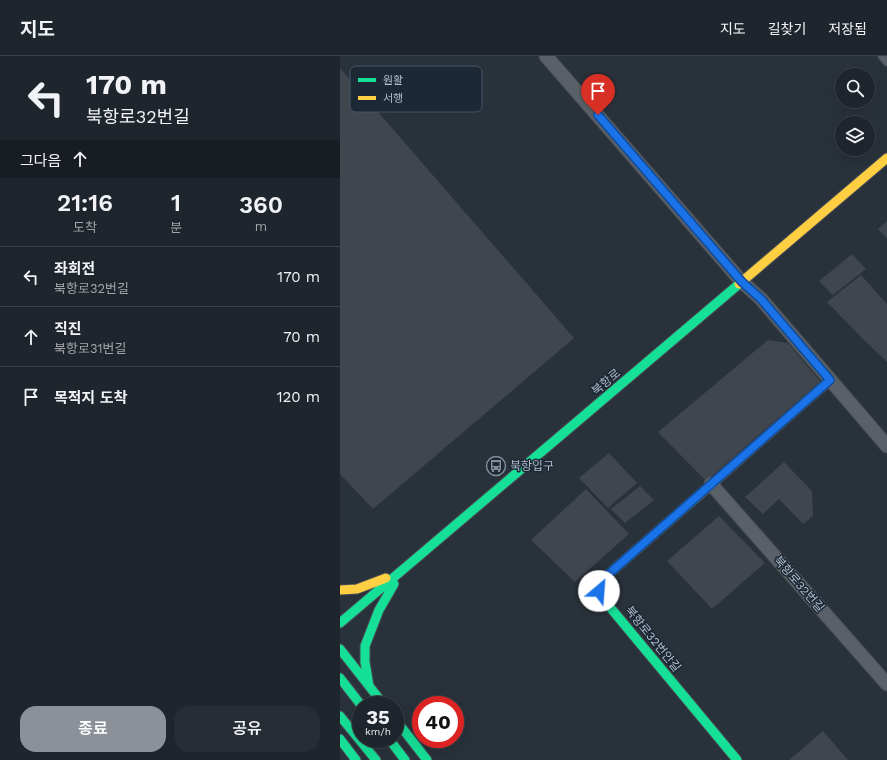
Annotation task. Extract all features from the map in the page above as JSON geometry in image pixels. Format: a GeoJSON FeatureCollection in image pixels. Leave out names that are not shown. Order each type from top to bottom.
{"type":"FeatureCollection","features":[{"type":"Feature","properties":{"kind":"street"},"geometry":{"type":"LineString","coordinates":[[546,56],[742,282],[761,299],[887,446]]}},
{"type":"Feature","properties":{"kind":"street","name":"북항로"},"geometry":{"type":"LineString","coordinates":[[340,623],[887,158]]}},
{"type":"Feature","properties":{"kind":"street","name":"북항로32번안길"},"geometry":{"type":"LineString","coordinates":[[736,760],[604,600],[599,591],[600,582],[830,380]]}},
{"type":"Feature","properties":{"kind":"street","name":"북항로32번길"},"geometry":{"type":"LineString","coordinates":[[711,484],[887,684]]}},
{"type":"Feature","properties":{"kind":"street"},"geometry":{"type":"LineString","coordinates":[[340,590],[357,589],[401,572]]}},
{"type":"Feature","properties":{"kind":"street"},"geometry":{"type":"LineString","coordinates":[[369,686],[365,662],[365,646],[379,610],[401,572]]}},
{"type":"Feature","properties":{"kind":"street"},"geometry":{"type":"LineString","coordinates":[[340,649],[377,696]]}},
{"type":"Feature","properties":{"kind":"street"},"geometry":{"type":"LineString","coordinates":[[340,678],[354,696]]}},
{"type":"Feature","properties":{"kind":"street"},"geometry":{"type":"LineString","coordinates":[[340,716],[376,760]]}},
{"type":"Feature","properties":{"kind":"street"},"geometry":{"type":"LineString","coordinates":[[404,731],[427,760]]}},
{"type":"Feature","properties":{"kind":"street"},"geometry":{"type":"LineString","coordinates":[[340,739],[356,760]]}},
{"type":"Feature","properties":{"kind":"street"},"geometry":{"type":"LineString","coordinates":[[396,748],[405,760]]}},
{"type":"Feature","properties":{"kind":"lane"},"geometry":{"type":"LineString","coordinates":[[882,56],[887,62]]}},
{"type":"Feature","properties":{"kind":"building"},"geometry":{"type":"Polygon","coordinates":[[[340,68],[350,80],[350,112],[378,112],[574,338],[373,509],[340,474],[340,68]]]}},
{"type":"Feature","properties":{"kind":"building"},"geometry":{"type":"Polygon","coordinates":[[[887,221],[887,238],[878,229],[887,221]]]}},
{"type":"Feature","properties":{"kind":"building"},"geometry":{"type":"Polygon","coordinates":[[[852,254],[866,269],[833,295],[819,281],[852,254]]]}},
{"type":"Feature","properties":{"kind":"building"},"geometry":{"type":"Polygon","coordinates":[[[861,275],[887,304],[887,362],[827,302],[861,275]]]}},
{"type":"Feature","properties":{"kind":"building"},"geometry":{"type":"Polygon","coordinates":[[[768,340],[788,343],[820,381],[706,481],[658,432],[768,340]]]}},
{"type":"Feature","properties":{"kind":"building"},"geometry":{"type":"Polygon","coordinates":[[[609,453],[637,483],[608,508],[579,478],[609,453]]]}},
{"type":"Feature","properties":{"kind":"building"},"geometry":{"type":"Polygon","coordinates":[[[784,462],[812,491],[813,516],[803,524],[779,499],[763,514],[745,497],[784,462]]]}},
{"type":"Feature","properties":{"kind":"building"},"geometry":{"type":"Polygon","coordinates":[[[640,486],[654,500],[625,523],[611,509],[640,486]]]}},
{"type":"Feature","properties":{"kind":"building"},"geometry":{"type":"Polygon","coordinates":[[[586,489],[629,534],[575,582],[531,540],[586,489]]]}},
{"type":"Feature","properties":{"kind":"building"},"geometry":{"type":"Polygon","coordinates":[[[719,516],[765,563],[712,609],[667,561],[719,516]]]}},
{"type":"Feature","properties":{"kind":"building"},"geometry":{"type":"Polygon","coordinates":[[[823,731],[848,760],[789,760],[823,731]]]}},
{"type":"Feature","properties":{"kind":"traffic: fast"},"geometry":{"type":"LineString","coordinates":[[340,623],[739,284]]}},
{"type":"Feature","properties":{"kind":"traffic: fast"},"geometry":{"type":"LineString","coordinates":[[698,496],[604,578],[600,584],[600,589],[604,600],[737,760]]}},
{"type":"Feature","properties":{"kind":"traffic: fast"},"geometry":{"type":"LineString","coordinates":[[369,686],[365,662],[365,646],[379,610],[394,584]]}},
{"type":"Feature","properties":{"kind":"traffic: fast"},"geometry":{"type":"LineString","coordinates":[[340,649],[377,696]]}},
{"type":"Feature","properties":{"kind":"traffic: fast"},"geometry":{"type":"LineString","coordinates":[[340,678],[354,696]]}},
{"type":"Feature","properties":{"kind":"traffic: fast"},"geometry":{"type":"LineString","coordinates":[[340,716],[376,760]]}},
{"type":"Feature","properties":{"kind":"traffic: fast"},"geometry":{"type":"LineString","coordinates":[[404,731],[427,760]]}},
{"type":"Feature","properties":{"kind":"traffic: fast"},"geometry":{"type":"LineString","coordinates":[[340,739],[356,760]]}},
{"type":"Feature","properties":{"kind":"traffic: fast"},"geometry":{"type":"LineString","coordinates":[[396,748],[405,760]]}},
{"type":"Feature","properties":{"kind":"traffic: slow"},"geometry":{"type":"LineString","coordinates":[[739,284],[887,158]]}},
{"type":"Feature","properties":{"kind":"traffic: slow"},"geometry":{"type":"LineString","coordinates":[[698,496],[830,380]]}},
{"type":"Feature","properties":{"kind":"traffic: slow"},"geometry":{"type":"LineString","coordinates":[[340,590],[357,589],[386,578]]}},
{"type":"Feature","properties":{"kind":"place","name":"북항입구"},"geometry":{"type":"Point","coordinates":[496,466]}},
{"type":"Feature","properties":{"kind":"route"},"geometry":{"type":"LineString","coordinates":[[598,115],[742,282],[761,299],[830,380],[612,571],[600,582],[599,591]]}}]}
